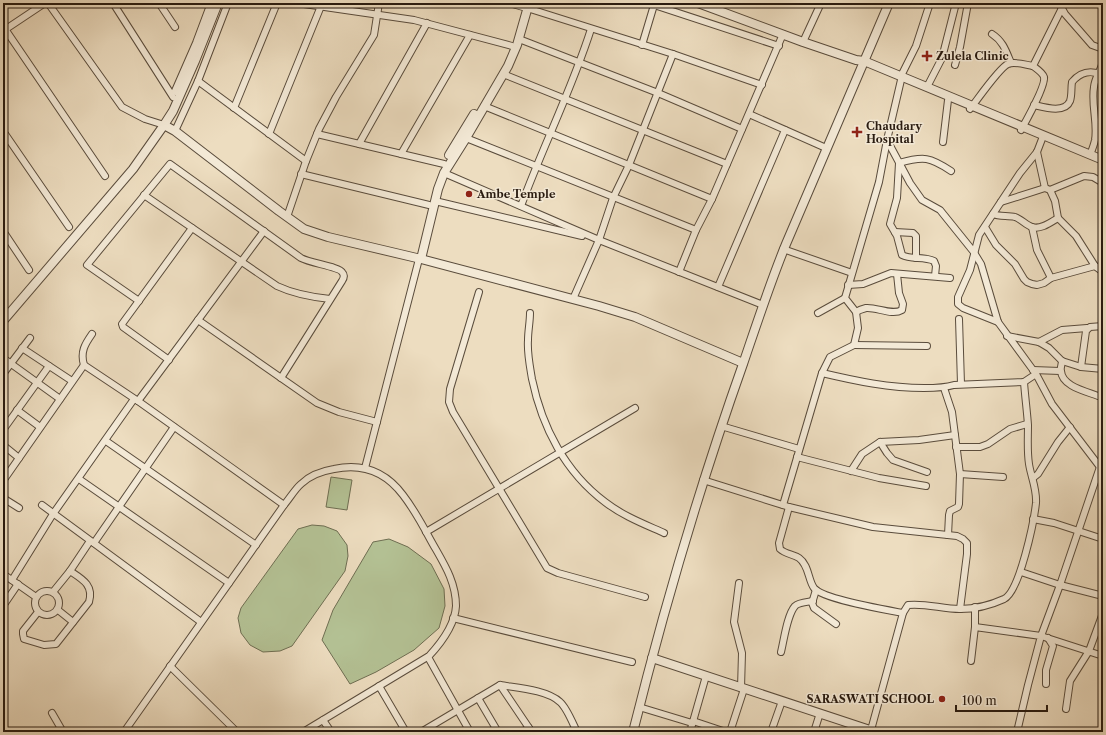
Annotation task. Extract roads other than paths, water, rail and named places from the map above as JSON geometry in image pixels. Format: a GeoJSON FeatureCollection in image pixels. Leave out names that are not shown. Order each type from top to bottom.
{"type":"FeatureCollection","features":[{"type":"Feature","properties":{"kind":"street"},"geometry":{"type":"LineString","coordinates":[[45,3],[4,29],[105,176]]}},
{"type":"Feature","properties":{"kind":"street"},"geometry":{"type":"LineString","coordinates":[[48,3],[122,107],[145,119],[164,125],[175,131],[304,229],[328,237],[573,299],[634,317],[743,362]]}},
{"type":"Feature","properties":{"kind":"street"},"geometry":{"type":"LineString","coordinates":[[113,3],[173,97]]}},
{"type":"Feature","properties":{"kind":"street"},"geometry":{"type":"LineString","coordinates":[[158,3],[175,27]]}},
{"type":"Feature","properties":{"kind":"street"},"geometry":{"type":"LineString","coordinates":[[164,125],[168,109],[197,43],[212,3]]}},
{"type":"Feature","properties":{"kind":"street"},"geometry":{"type":"LineString","coordinates":[[3,321],[133,169],[164,125],[173,111],[218,3]]}},
{"type":"Feature","properties":{"kind":"street"},"geometry":{"type":"LineString","coordinates":[[175,131],[198,81],[228,3]]}},
{"type":"Feature","properties":{"kind":"street"},"geometry":{"type":"LineString","coordinates":[[234,108],[277,3]]}},
{"type":"Feature","properties":{"kind":"street"},"geometry":{"type":"LineString","coordinates":[[297,3],[414,20],[512,46]]}},
{"type":"Feature","properties":{"kind":"street"},"geometry":{"type":"LineString","coordinates":[[287,217],[317,134],[336,97],[374,35],[379,3]]}},
{"type":"Feature","properties":{"kind":"street"},"geometry":{"type":"LineString","coordinates":[[509,3],[525,5],[762,85]]}},
{"type":"Feature","properties":{"kind":"street"},"geometry":{"type":"LineString","coordinates":[[698,3],[803,42],[861,61],[948,100],[971,107]]}},
{"type":"Feature","properties":{"kind":"street"},"geometry":{"type":"LineString","coordinates":[[803,42],[821,3]]}},
{"type":"Feature","properties":{"kind":"street"},"geometry":{"type":"LineString","coordinates":[[633,732],[652,658],[703,480],[763,305],[784,249],[861,61],[889,3]]}},
{"type":"Feature","properties":{"kind":"street"},"geometry":{"type":"LineString","coordinates":[[818,313],[844,298],[879,182],[901,78],[916,46],[930,3]]}},
{"type":"Feature","properties":{"kind":"street"},"geometry":{"type":"LineString","coordinates":[[927,87],[942,58],[956,3]]}},
{"type":"Feature","properties":{"kind":"street"},"geometry":{"type":"LineString","coordinates":[[955,65],[968,3]]}},
{"type":"Feature","properties":{"kind":"street"},"geometry":{"type":"LineString","coordinates":[[642,44],[651,4],[779,46]]}},
{"type":"Feature","properties":{"kind":"street"},"geometry":{"type":"LineString","coordinates":[[444,169],[466,138],[508,66],[519,39],[525,5]]}},
{"type":"Feature","properties":{"kind":"street"},"geometry":{"type":"LineString","coordinates":[[365,468],[432,203],[434,188],[512,46],[525,5]]}},
{"type":"Feature","properties":{"kind":"street"},"geometry":{"type":"LineString","coordinates":[[269,134],[321,6]]}},
{"type":"Feature","properties":{"kind":"street"},"geometry":{"type":"LineString","coordinates":[[1061,6],[1065,14],[1092,45],[1103,49]]}},
{"type":"Feature","properties":{"kind":"street"},"geometry":{"type":"LineString","coordinates":[[1033,66],[1061,6]]}},
{"type":"Feature","properties":{"kind":"street"},"geometry":{"type":"LineString","coordinates":[[359,144],[427,23]]}},
{"type":"Feature","properties":{"kind":"street"},"geometry":{"type":"LineString","coordinates":[[521,206],[564,98],[580,63],[591,28]]}},
{"type":"Feature","properties":{"kind":"street"},"geometry":{"type":"LineString","coordinates":[[679,272],[696,230],[712,199],[783,34]]}},
{"type":"Feature","properties":{"kind":"street"},"geometry":{"type":"LineString","coordinates":[[992,34],[999,38],[1003,44],[1011,63]]}},
{"type":"Feature","properties":{"kind":"street"},"geometry":{"type":"LineString","coordinates":[[401,154],[470,35]]}},
{"type":"Feature","properties":{"kind":"street"},"geometry":{"type":"LineString","coordinates":[[519,39],[658,93],[742,129]]}},
{"type":"Feature","properties":{"kind":"street"},"geometry":{"type":"LineString","coordinates":[[573,299],[599,240],[613,198],[629,165],[673,54]]}},
{"type":"Feature","properties":{"kind":"street"},"geometry":{"type":"LineString","coordinates":[[1090,155],[1095,140],[1096,131],[1093,104],[1094,88],[1103,62]]}},
{"type":"Feature","properties":{"kind":"street"},"geometry":{"type":"LineString","coordinates":[[971,107],[998,73],[1007,65],[1011,63],[1033,66],[1043,75],[1044,80],[1034,105],[1022,128]]}},
{"type":"Feature","properties":{"kind":"street"},"geometry":{"type":"LineString","coordinates":[[1034,105],[1054,108],[1064,107],[1068,105],[1070,100],[1072,82],[1075,78],[1085,72],[1092,71],[1100,74]]}},
{"type":"Feature","properties":{"kind":"street"},"geometry":{"type":"LineString","coordinates":[[503,74],[727,164]]}},
{"type":"Feature","properties":{"kind":"street"},"geometry":{"type":"LineString","coordinates":[[901,78],[927,87],[971,107],[1103,161]]}},
{"type":"Feature","properties":{"kind":"street"},"geometry":{"type":"LineString","coordinates":[[198,81],[306,161]]}},
{"type":"Feature","properties":{"kind":"street"},"geometry":{"type":"LineString","coordinates":[[943,142],[948,100]]}},
{"type":"Feature","properties":{"kind":"street"},"geometry":{"type":"LineString","coordinates":[[484,106],[712,199]]}},
{"type":"Feature","properties":{"kind":"street"},"geometry":{"type":"LineString","coordinates":[[749,114],[826,148]]}},
{"type":"Feature","properties":{"kind":"street"},"geometry":{"type":"LineString","coordinates":[[1022,128],[1042,138],[1103,161]]}},
{"type":"Feature","properties":{"kind":"street"},"geometry":{"type":"LineString","coordinates":[[718,287],[785,130]]}},
{"type":"Feature","properties":{"kind":"street"},"geometry":{"type":"LineString","coordinates":[[3,132],[69,227]]}},
{"type":"Feature","properties":{"kind":"street"},"geometry":{"type":"LineString","coordinates":[[317,134],[401,154],[444,169],[521,206],[599,240],[763,305]]}},
{"type":"Feature","properties":{"kind":"street"},"geometry":{"type":"LineString","coordinates":[[466,138],[696,230]]}},
{"type":"Feature","properties":{"kind":"street"},"geometry":{"type":"LineString","coordinates":[[998,322],[963,308],[958,304],[958,297],[975,254],[979,235],[1020,173],[1037,152],[1042,138]]}},
{"type":"Feature","properties":{"kind":"street"},"geometry":{"type":"LineString","coordinates":[[887,140],[910,183],[922,200],[940,210],[975,254],[981,264],[998,322],[1034,372],[1052,404],[1101,471]]}},
{"type":"Feature","properties":{"kind":"street"},"geometry":{"type":"LineString","coordinates":[[1037,152],[1048,189],[1053,194],[1058,218],[1076,236],[1095,266],[1103,272]]}},
{"type":"Feature","properties":{"kind":"street"},"geometry":{"type":"LineString","coordinates":[[899,163],[916,158],[924,158],[951,171]]}},
{"type":"Feature","properties":{"kind":"street"},"geometry":{"type":"LineString","coordinates":[[899,163],[897,198],[890,224],[895,232],[902,255],[906,257],[934,261],[936,266],[935,276]]}},
{"type":"Feature","properties":{"kind":"street"},"geometry":{"type":"LineString","coordinates":[[139,301],[87,265],[170,164],[302,258],[309,262],[336,268],[342,271],[344,277],[342,281],[281,378]]}},
{"type":"Feature","properties":{"kind":"street"},"geometry":{"type":"LineString","coordinates":[[302,174],[599,240]]}},
{"type":"Feature","properties":{"kind":"street"},"geometry":{"type":"LineString","coordinates":[[1000,202],[1048,189],[1084,176],[1093,177],[1103,183]]}},
{"type":"Feature","properties":{"kind":"street"},"geometry":{"type":"LineString","coordinates":[[144,195],[277,286],[290,292],[305,296],[330,299]]}},
{"type":"Feature","properties":{"kind":"street"},"geometry":{"type":"LineString","coordinates":[[993,214],[997,216],[1014,217],[1032,227],[1047,225],[1058,218]]}},
{"type":"Feature","properties":{"kind":"street"},"geometry":{"type":"LineString","coordinates":[[985,226],[996,245],[1009,257],[1027,282],[1037,285],[1044,283],[1051,278],[1095,266]]}},
{"type":"Feature","properties":{"kind":"street"},"geometry":{"type":"LineString","coordinates":[[1032,227],[1036,250],[1051,278]]}},
{"type":"Feature","properties":{"kind":"street"},"geometry":{"type":"LineString","coordinates":[[169,360],[122,325],[122,322],[192,228]]}},
{"type":"Feature","properties":{"kind":"street"},"geometry":{"type":"LineString","coordinates":[[3,231],[29,270]]}},
{"type":"Feature","properties":{"kind":"street"},"geometry":{"type":"LineString","coordinates":[[12,580],[54,514],[106,441],[136,400],[169,360],[264,231]]}},
{"type":"Feature","properties":{"kind":"street"},"geometry":{"type":"LineString","coordinates":[[895,232],[913,233],[916,236],[916,258]]}},
{"type":"Feature","properties":{"kind":"street"},"geometry":{"type":"LineString","coordinates":[[784,249],[852,273]]}},
{"type":"Feature","properties":{"kind":"street"},"geometry":{"type":"LineString","coordinates":[[848,285],[863,284],[891,273],[950,278]]}},
{"type":"Feature","properties":{"kind":"street"},"geometry":{"type":"LineString","coordinates":[[856,312],[865,308],[894,312],[899,312],[902,310],[903,304],[899,293],[897,274]]}},
{"type":"Feature","properties":{"kind":"street"},"geometry":{"type":"LineString","coordinates":[[479,292],[450,389],[449,402],[453,412],[547,568],[558,574],[645,598]]}},
{"type":"Feature","properties":{"kind":"street"},"geometry":{"type":"LineString","coordinates":[[844,298],[856,312],[858,328],[854,345]]}},
{"type":"Feature","properties":{"kind":"street"},"geometry":{"type":"LineString","coordinates":[[530,313],[528,341],[530,370],[536,398],[547,428],[560,453],[578,478],[605,502],[633,519],[664,532]]}},
{"type":"Feature","properties":{"kind":"street"},"geometry":{"type":"LineString","coordinates":[[198,320],[317,403],[339,412],[377,422]]}},
{"type":"Feature","properties":{"kind":"street"},"geometry":{"type":"LineString","coordinates":[[959,320],[961,384]]}},
{"type":"Feature","properties":{"kind":"street"},"geometry":{"type":"LineString","coordinates":[[1039,342],[1062,330],[1103,326]]}},
{"type":"Feature","properties":{"kind":"street"},"geometry":{"type":"LineString","coordinates":[[1081,367],[1085,333],[1087,328]]}},
{"type":"Feature","properties":{"kind":"street"},"geometry":{"type":"LineString","coordinates":[[92,334],[83,351],[82,357],[84,365],[284,505]]}},
{"type":"Feature","properties":{"kind":"street"},"geometry":{"type":"LineString","coordinates":[[1007,336],[1039,342],[1049,348],[1062,361],[1081,367],[1103,369]]}},
{"type":"Feature","properties":{"kind":"street"},"geometry":{"type":"LineString","coordinates":[[3,374],[30,338]]}},
{"type":"Feature","properties":{"kind":"street"},"geometry":{"type":"LineString","coordinates":[[903,613],[846,601],[816,590],[804,562],[799,558],[780,550],[779,542],[799,449],[822,373],[830,357],[854,345],[927,346]]}},
{"type":"Feature","properties":{"kind":"street"},"geometry":{"type":"LineString","coordinates":[[22,348],[72,381]]}},
{"type":"Feature","properties":{"kind":"street"},"geometry":{"type":"LineString","coordinates":[[3,358],[60,399]]}},
{"type":"Feature","properties":{"kind":"street"},"geometry":{"type":"LineString","coordinates":[[1062,361],[1060,371],[1064,378],[1076,388],[1103,398]]}},
{"type":"Feature","properties":{"kind":"street"},"geometry":{"type":"LineString","coordinates":[[3,481],[84,365]]}},
{"type":"Feature","properties":{"kind":"street"},"geometry":{"type":"LineString","coordinates":[[3,430],[49,366]]}},
{"type":"Feature","properties":{"kind":"street"},"geometry":{"type":"LineString","coordinates":[[822,373],[872,384],[905,388],[944,388],[954,384],[1024,382],[1034,372],[1060,371]]}},
{"type":"Feature","properties":{"kind":"street"},"geometry":{"type":"LineString","coordinates":[[652,658],[820,714],[857,729],[873,731],[903,613],[908,606],[918,604],[960,609],[975,607],[997,601],[1006,598],[1011,592],[1021,572],[1036,502],[1036,492],[1029,464],[1028,424],[1024,382]]}},
{"type":"Feature","properties":{"kind":"street"},"geometry":{"type":"LineString","coordinates":[[944,388],[952,412],[960,474],[959,504],[958,507],[950,511],[948,535]]}},
{"type":"Feature","properties":{"kind":"street"},"geometry":{"type":"LineString","coordinates":[[426,532],[635,408]]}},
{"type":"Feature","properties":{"kind":"street"},"geometry":{"type":"LineString","coordinates":[[17,410],[40,427]]}},
{"type":"Feature","properties":{"kind":"street"},"geometry":{"type":"LineString","coordinates":[[956,447],[980,447],[988,444],[1005,431],[1028,424]]}},
{"type":"Feature","properties":{"kind":"street"},"geometry":{"type":"LineString","coordinates":[[721,426],[799,449]]}},
{"type":"Feature","properties":{"kind":"street"},"geometry":{"type":"LineString","coordinates":[[53,592],[119,507],[174,427]]}},
{"type":"Feature","properties":{"kind":"street"},"geometry":{"type":"LineString","coordinates":[[1033,478],[1038,474],[1058,442],[1070,427]]}},
{"type":"Feature","properties":{"kind":"street"},"geometry":{"type":"LineString","coordinates":[[851,471],[862,454],[880,442],[919,440],[955,435]]}},
{"type":"Feature","properties":{"kind":"street"},"geometry":{"type":"LineString","coordinates":[[106,441],[256,545]]}},
{"type":"Feature","properties":{"kind":"street"},"geometry":{"type":"LineString","coordinates":[[880,442],[893,460],[927,472]]}},
{"type":"Feature","properties":{"kind":"street"},"geometry":{"type":"LineString","coordinates":[[3,445],[19,458]]}},
{"type":"Feature","properties":{"kind":"street"},"geometry":{"type":"LineString","coordinates":[[797,457],[879,478],[926,486]]}},
{"type":"Feature","properties":{"kind":"street"},"geometry":{"type":"LineString","coordinates":[[1017,732],[1041,636],[1101,471],[1103,458]]}},
{"type":"Feature","properties":{"kind":"street"},"geometry":{"type":"LineString","coordinates":[[124,732],[284,505],[301,484],[324,470],[348,466],[365,468],[378,472],[403,494],[426,532],[454,586],[456,607],[443,641],[428,656],[303,732]]}},
{"type":"Feature","properties":{"kind":"street"},"geometry":{"type":"LineString","coordinates":[[960,474],[1003,476]]}},
{"type":"Feature","properties":{"kind":"street"},"geometry":{"type":"LineString","coordinates":[[79,479],[229,583]]}},
{"type":"Feature","properties":{"kind":"street"},"geometry":{"type":"LineString","coordinates":[[703,480],[786,506],[873,527],[957,536],[963,539],[967,543],[967,554],[960,609]]}},
{"type":"Feature","properties":{"kind":"street"},"geometry":{"type":"LineString","coordinates":[[3,498],[19,508]]}},
{"type":"Feature","properties":{"kind":"street"},"geometry":{"type":"LineString","coordinates":[[42,505],[201,622]]}},
{"type":"Feature","properties":{"kind":"street"},"geometry":{"type":"LineString","coordinates":[[1033,519],[1054,523],[1103,539]]}},
{"type":"Feature","properties":{"kind":"street"},"geometry":{"type":"LineString","coordinates":[[38,612],[23,631],[22,634],[24,639],[44,645],[56,644],[89,602],[90,596],[87,583],[70,571]]}},
{"type":"Feature","properties":{"kind":"street"},"geometry":{"type":"LineString","coordinates":[[1021,572],[1060,585],[1103,596]]}},
{"type":"Feature","properties":{"kind":"street"},"geometry":{"type":"LineString","coordinates":[[3,574],[36,597]]}},
{"type":"Feature","properties":{"kind":"street"},"geometry":{"type":"LineString","coordinates":[[730,732],[743,688],[742,653],[734,622],[739,583]]}},
{"type":"Feature","properties":{"kind":"street"},"geometry":{"type":"LineString","coordinates":[[3,606],[18,584]]}},
{"type":"Feature","properties":{"kind":"street"},"geometry":{"type":"LineString","coordinates":[[816,590],[812,605],[836,624]]}},
{"type":"Feature","properties":{"kind":"street"},"geometry":{"type":"LineString","coordinates":[[48,591],[53,592],[60,604],[58,610],[47,616],[38,612],[34,603],[36,597],[39,594],[48,591]]}},
{"type":"Feature","properties":{"kind":"street"},"geometry":{"type":"LineString","coordinates":[[781,652],[789,616],[795,606],[813,601]]}},
{"type":"Feature","properties":{"kind":"street"},"geometry":{"type":"LineString","coordinates":[[971,661],[975,627],[975,607]]}},
{"type":"Feature","properties":{"kind":"street"},"geometry":{"type":"LineString","coordinates":[[58,610],[73,622]]}},
{"type":"Feature","properties":{"kind":"street"},"geometry":{"type":"LineString","coordinates":[[1066,709],[1070,681],[1089,651],[1103,613]]}},
{"type":"Feature","properties":{"kind":"street"},"geometry":{"type":"LineString","coordinates":[[453,618],[632,662]]}},
{"type":"Feature","properties":{"kind":"street"},"geometry":{"type":"LineString","coordinates":[[975,627],[1041,636],[1103,656]]}},
{"type":"Feature","properties":{"kind":"street"},"geometry":{"type":"LineString","coordinates":[[1046,684],[1046,670],[1053,646],[1048,638]]}},
{"type":"Feature","properties":{"kind":"street"},"geometry":{"type":"LineString","coordinates":[[428,656],[457,711],[470,732]]}},
{"type":"Feature","properties":{"kind":"street"},"geometry":{"type":"LineString","coordinates":[[170,666],[238,732]]}},
{"type":"Feature","properties":{"kind":"street"},"geometry":{"type":"LineString","coordinates":[[690,732],[706,676]]}},
{"type":"Feature","properties":{"kind":"street"},"geometry":{"type":"LineString","coordinates":[[500,685],[530,730],[521,732]]}},
{"type":"Feature","properties":{"kind":"street"},"geometry":{"type":"LineString","coordinates":[[421,732],[500,685],[542,693],[553,697],[561,703],[577,732]]}},
{"type":"Feature","properties":{"kind":"street"},"geometry":{"type":"LineString","coordinates":[[379,686],[406,732]]}},
{"type":"Feature","properties":{"kind":"street"},"geometry":{"type":"LineString","coordinates":[[478,698],[498,732]]}},
{"type":"Feature","properties":{"kind":"street"},"geometry":{"type":"LineString","coordinates":[[771,732],[782,701]]}},
{"type":"Feature","properties":{"kind":"street"},"geometry":{"type":"LineString","coordinates":[[639,707],[726,732]]}},
{"type":"Feature","properties":{"kind":"street"},"geometry":{"type":"LineString","coordinates":[[52,713],[63,732]]}},
{"type":"Feature","properties":{"kind":"street"},"geometry":{"type":"LineString","coordinates":[[814,732],[820,714]]}},
{"type":"Feature","properties":{"kind":"street"},"geometry":{"type":"LineString","coordinates":[[324,720],[331,732]]}},
{"type":"Feature","properties":{"kind":"street"},"geometry":{"type":"LineString","coordinates":[[432,725],[436,732]]}},
{"type":"Feature","properties":{"kind":"place","name":"Zulela Clinic"},"geometry":{"type":"Point","coordinates":[927,56]}},
{"type":"Feature","properties":{"kind":"place","name":"Chaudary Hospital"},"geometry":{"type":"Point","coordinates":[857,132]}},
{"type":"Feature","properties":{"kind":"place","name":"Ambe Temple"},"geometry":{"type":"Point","coordinates":[469,194]}},
{"type":"Feature","properties":{"kind":"place","name":"SARASWATI SCHOOL"},"geometry":{"type":"Point","coordinates":[942,699]}}]}
